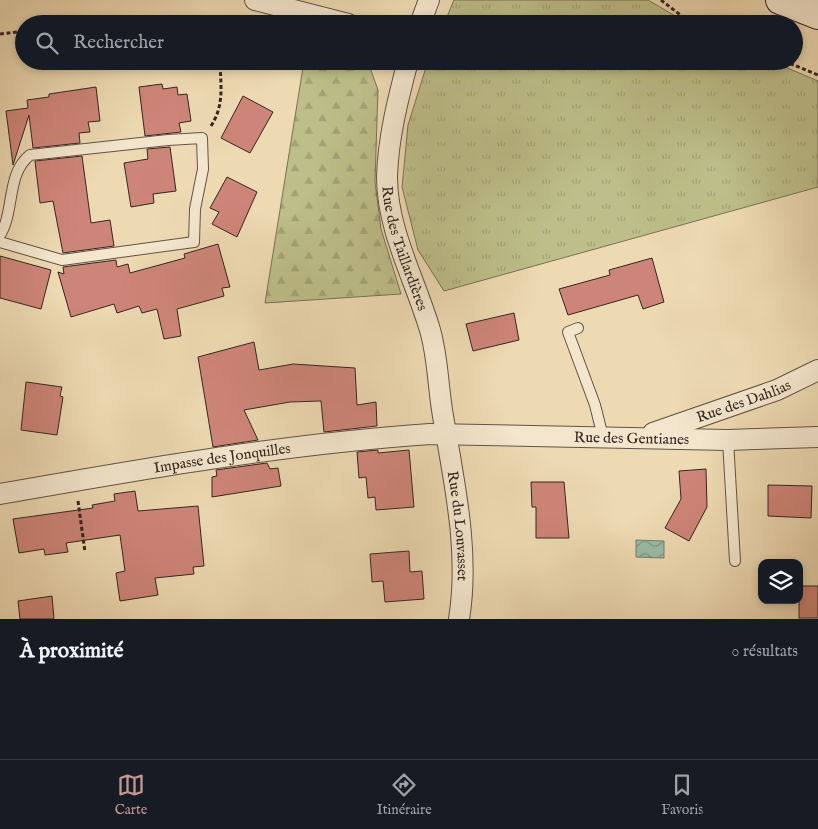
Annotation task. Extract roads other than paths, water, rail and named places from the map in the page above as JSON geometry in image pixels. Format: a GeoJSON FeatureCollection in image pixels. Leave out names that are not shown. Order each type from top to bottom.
{"type":"FeatureCollection","features":[{"type":"Feature","properties":{"kind":"street"},"geometry":{"type":"LineString","coordinates":[[255,0],[313,15]]}},
{"type":"Feature","properties":{"kind":"street"},"geometry":{"type":"LineString","coordinates":[[423,15],[429,0]]}},
{"type":"Feature","properties":{"kind":"street"},"geometry":{"type":"LineString","coordinates":[[780,0],[818,15]]}},
{"type":"Feature","properties":{"kind":"street","name":"Rue des Taillardières"},"geometry":{"type":"LineString","coordinates":[[406,70],[390,142],[387,177],[389,203],[393,225],[430,332],[446,434]]}},
{"type":"Feature","properties":{"kind":"street","name":"Rue des Dahlias"},"geometry":{"type":"LineString","coordinates":[[639,438],[777,390],[818,370]]}},
{"type":"Feature","properties":{"kind":"street","name":"Rue des Gentianes"},"geometry":{"type":"LineString","coordinates":[[446,434],[728,440],[818,437]]}},
{"type":"Feature","properties":{"kind":"street","name":"Impasse des Jonquilles"},"geometry":{"type":"LineString","coordinates":[[0,494],[204,460],[393,437],[446,434]]}},
{"type":"Feature","properties":{"kind":"street","name":"Rue du Louvasset"},"geometry":{"type":"LineString","coordinates":[[446,434],[463,548],[463,597],[459,619]]}},
{"type":"Feature","properties":{"kind":"lane"},"geometry":{"type":"LineString","coordinates":[[0,235],[17,172],[22,161],[30,155],[202,138],[203,169],[195,209],[194,242],[62,260],[0,242]]}},
{"type":"Feature","properties":{"kind":"lane"},"geometry":{"type":"LineString","coordinates":[[578,328],[568,332],[595,405],[603,437]]}},
{"type":"Feature","properties":{"kind":"lane"},"geometry":{"type":"LineString","coordinates":[[728,440],[735,561]]}},
{"type":"Feature","properties":{"kind":"water"},"geometry":{"type":"Polygon","coordinates":[[[636,540],[664,541],[664,558],[636,557],[636,540]]]}}]}
